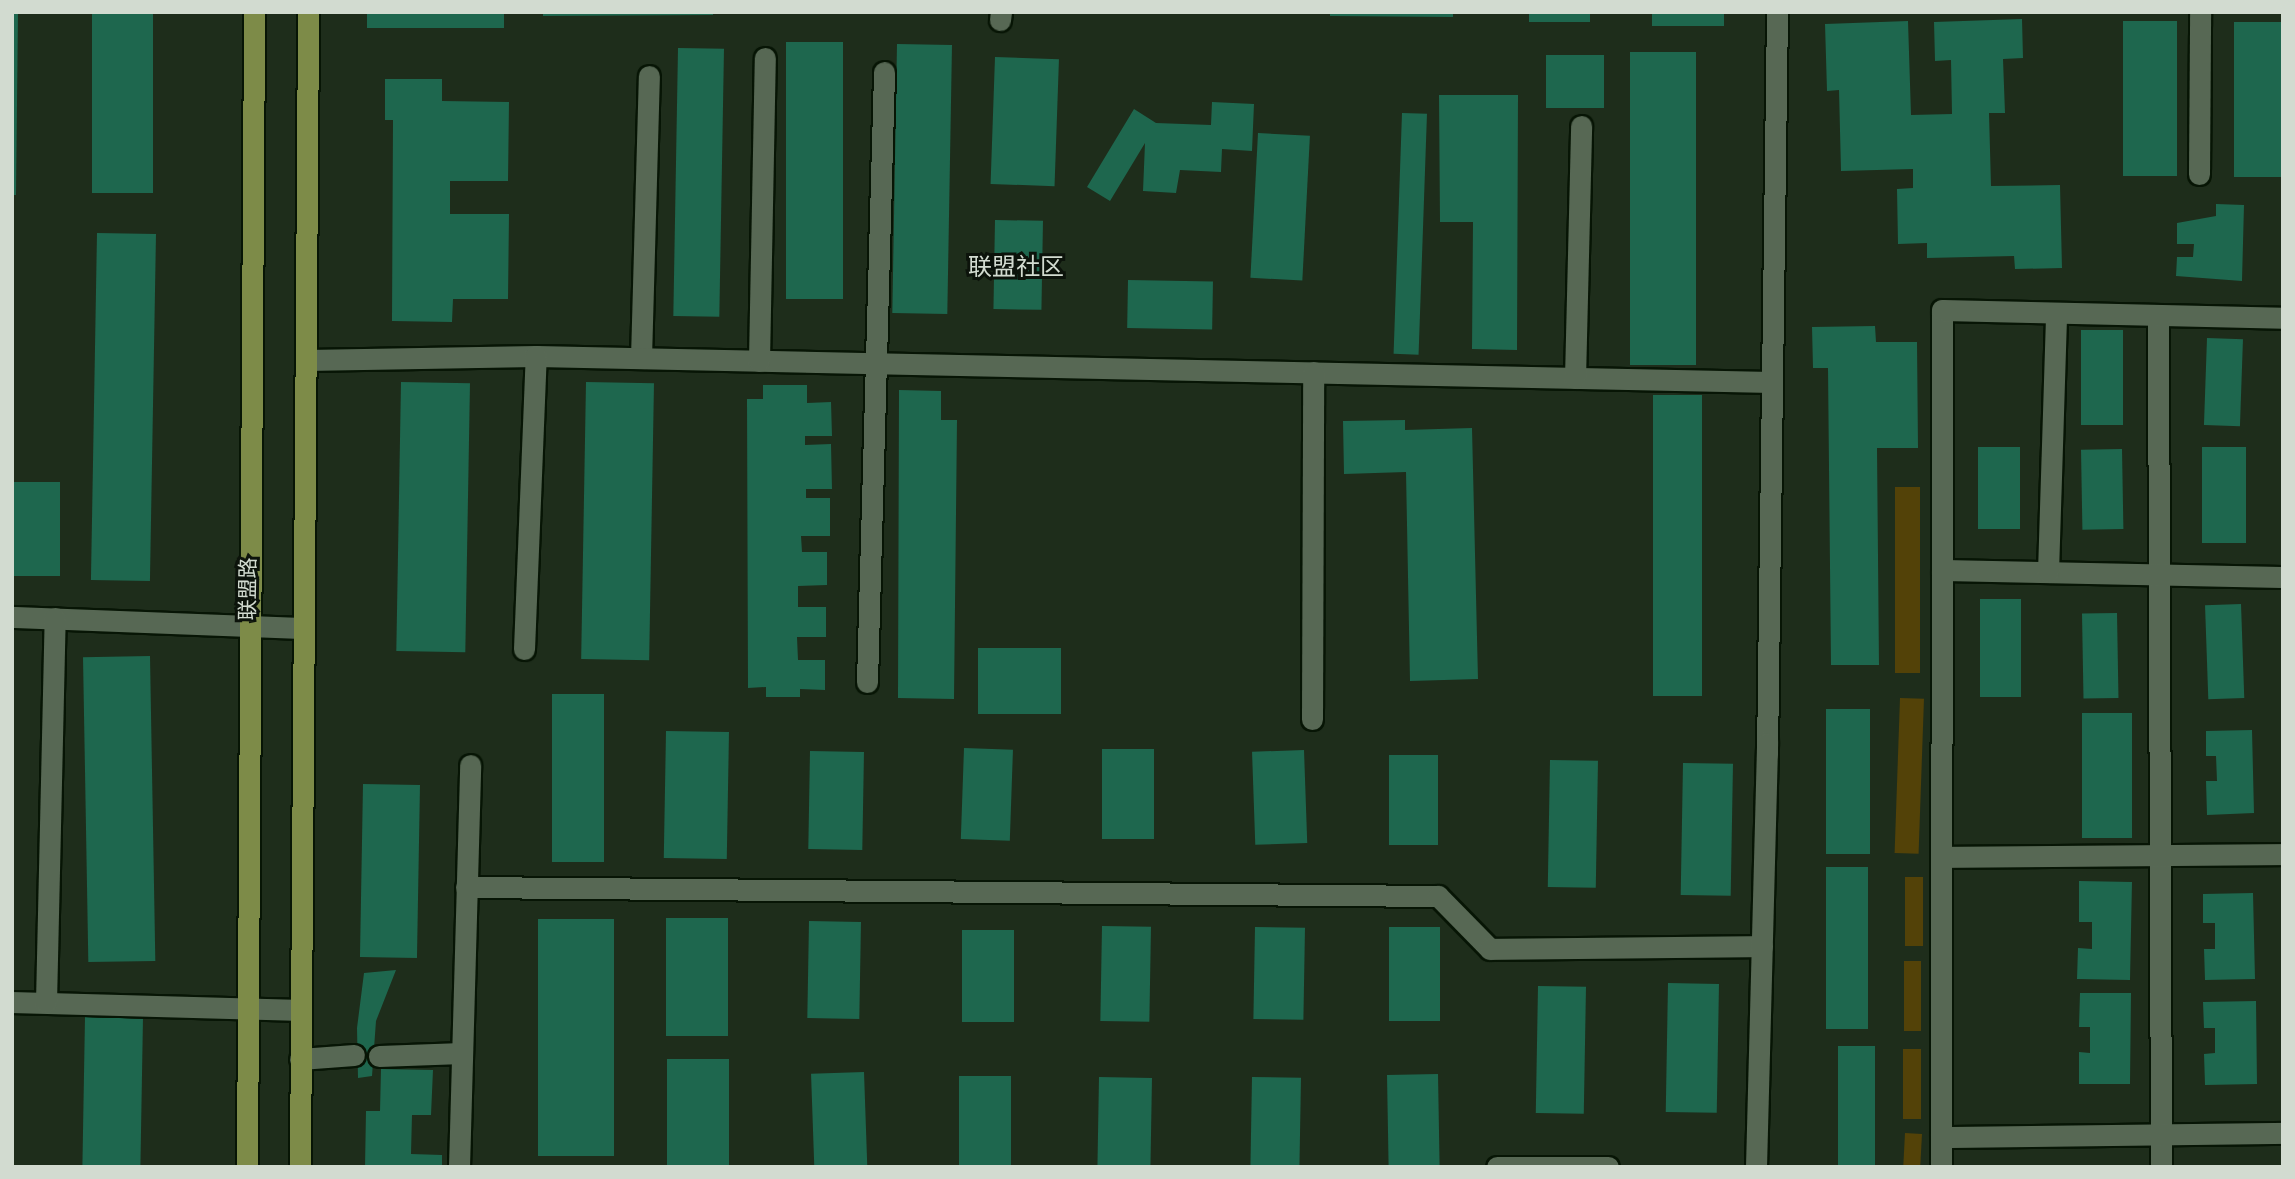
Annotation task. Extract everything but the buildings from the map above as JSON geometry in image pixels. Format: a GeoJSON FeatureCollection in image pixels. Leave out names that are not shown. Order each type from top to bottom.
{"type":"FeatureCollection","features":[{"type":"Feature","properties":{"kind":"main road","name":"联盟路"},"geometry":{"type":"LineString","coordinates":[[247,1167],[254,12]]}},
{"type":"Feature","properties":{"kind":"main road"},"geometry":{"type":"LineString","coordinates":[[300,1167],[308,12]]}},
{"type":"Feature","properties":{"kind":"lane"},"geometry":{"type":"LineString","coordinates":[[1756,1167],[1767,748],[1777,12]]}},
{"type":"Feature","properties":{"kind":"lane"},"geometry":{"type":"LineString","coordinates":[[2199,174],[2200,12]]}},
{"type":"Feature","properties":{"kind":"lane"},"geometry":{"type":"LineString","coordinates":[[759,360],[765,58]]}},
{"type":"Feature","properties":{"kind":"lane"},"geometry":{"type":"LineString","coordinates":[[867,682],[884,72]]}},
{"type":"Feature","properties":{"kind":"lane"},"geometry":{"type":"LineString","coordinates":[[640,358],[649,76]]}},
{"type":"Feature","properties":{"kind":"lane"},"geometry":{"type":"LineString","coordinates":[[1575,378],[1581,126]]}},
{"type":"Feature","properties":{"kind":"lane"},"geometry":{"type":"LineString","coordinates":[[1941,1167],[1942,310],[2283,318]]}},
{"type":"Feature","properties":{"kind":"lane"},"geometry":{"type":"LineString","coordinates":[[2048,572],[2056,313]]}},
{"type":"Feature","properties":{"kind":"lane"},"geometry":{"type":"LineString","coordinates":[[2158,317],[2161,1167]]}},
{"type":"Feature","properties":{"kind":"lane"},"geometry":{"type":"LineString","coordinates":[[306,360],[536,356],[1772,383]]}},
{"type":"Feature","properties":{"kind":"lane"},"geometry":{"type":"LineString","coordinates":[[524,649],[536,356]]}},
{"type":"Feature","properties":{"kind":"lane"},"geometry":{"type":"LineString","coordinates":[[1312,719],[1313,372]]}},
{"type":"Feature","properties":{"kind":"lane"},"geometry":{"type":"LineString","coordinates":[[1942,570],[2283,577]]}},
{"type":"Feature","properties":{"kind":"lane"},"geometry":{"type":"LineString","coordinates":[[12,618],[304,628]]}},
{"type":"Feature","properties":{"kind":"lane"},"geometry":{"type":"LineString","coordinates":[[46,1002],[55,618]]}},
{"type":"Feature","properties":{"kind":"lane"},"geometry":{"type":"LineString","coordinates":[[459,1167],[470,765]]}},
{"type":"Feature","properties":{"kind":"lane"},"geometry":{"type":"LineString","coordinates":[[1942,857],[2283,854]]}},
{"type":"Feature","properties":{"kind":"lane"},"geometry":{"type":"LineString","coordinates":[[466,887],[1438,896],[1490,949],[1762,946]]}},
{"type":"Feature","properties":{"kind":"lane"},"geometry":{"type":"LineString","coordinates":[[12,1002],[301,1010]]}},
{"type":"Feature","properties":{"kind":"lane"},"geometry":{"type":"LineString","coordinates":[[379,1056],[462,1053]]}},
{"type":"Feature","properties":{"kind":"lane"},"geometry":{"type":"LineString","coordinates":[[300,1059],[354,1055]]}},
{"type":"Feature","properties":{"kind":"lane"},"geometry":{"type":"LineString","coordinates":[[1941,1137],[2283,1133]]}},
{"type":"Feature","properties":{"kind":"lane"},"geometry":{"type":"LineString","coordinates":[[1496,1167],[1608,1167]]}},
{"type":"Feature","properties":{"kind":"shaded area"},"geometry":{"type":"Polygon","coordinates":[[[1895,487],[1920,487],[1920,673],[1895,673],[1895,487]]]}},
{"type":"Feature","properties":{"kind":"shaded area"},"geometry":{"type":"Polygon","coordinates":[[[1900,698],[1924,699],[1919,854],[1895,853],[1900,698]]]}},
{"type":"Feature","properties":{"kind":"shaded area"},"geometry":{"type":"Polygon","coordinates":[[[1905,877],[1923,877],[1923,946],[1905,946],[1905,877]]]}},
{"type":"Feature","properties":{"kind":"shaded area"},"geometry":{"type":"Polygon","coordinates":[[[1904,961],[1921,961],[1921,1031],[1904,1031],[1904,961]]]}},
{"type":"Feature","properties":{"kind":"shaded area"},"geometry":{"type":"Polygon","coordinates":[[[1903,1049],[1921,1049],[1921,1119],[1903,1119],[1903,1049]]]}},
{"type":"Feature","properties":{"kind":"shaded area"},"geometry":{"type":"Polygon","coordinates":[[[1905,1133],[1922,1134],[1920,1167],[1903,1167],[1905,1133]]]}},
{"type":"Feature","properties":{"kind":"district","name":"联盟社区"},"geometry":{"type":"Point","coordinates":[1016,269]}}]}
